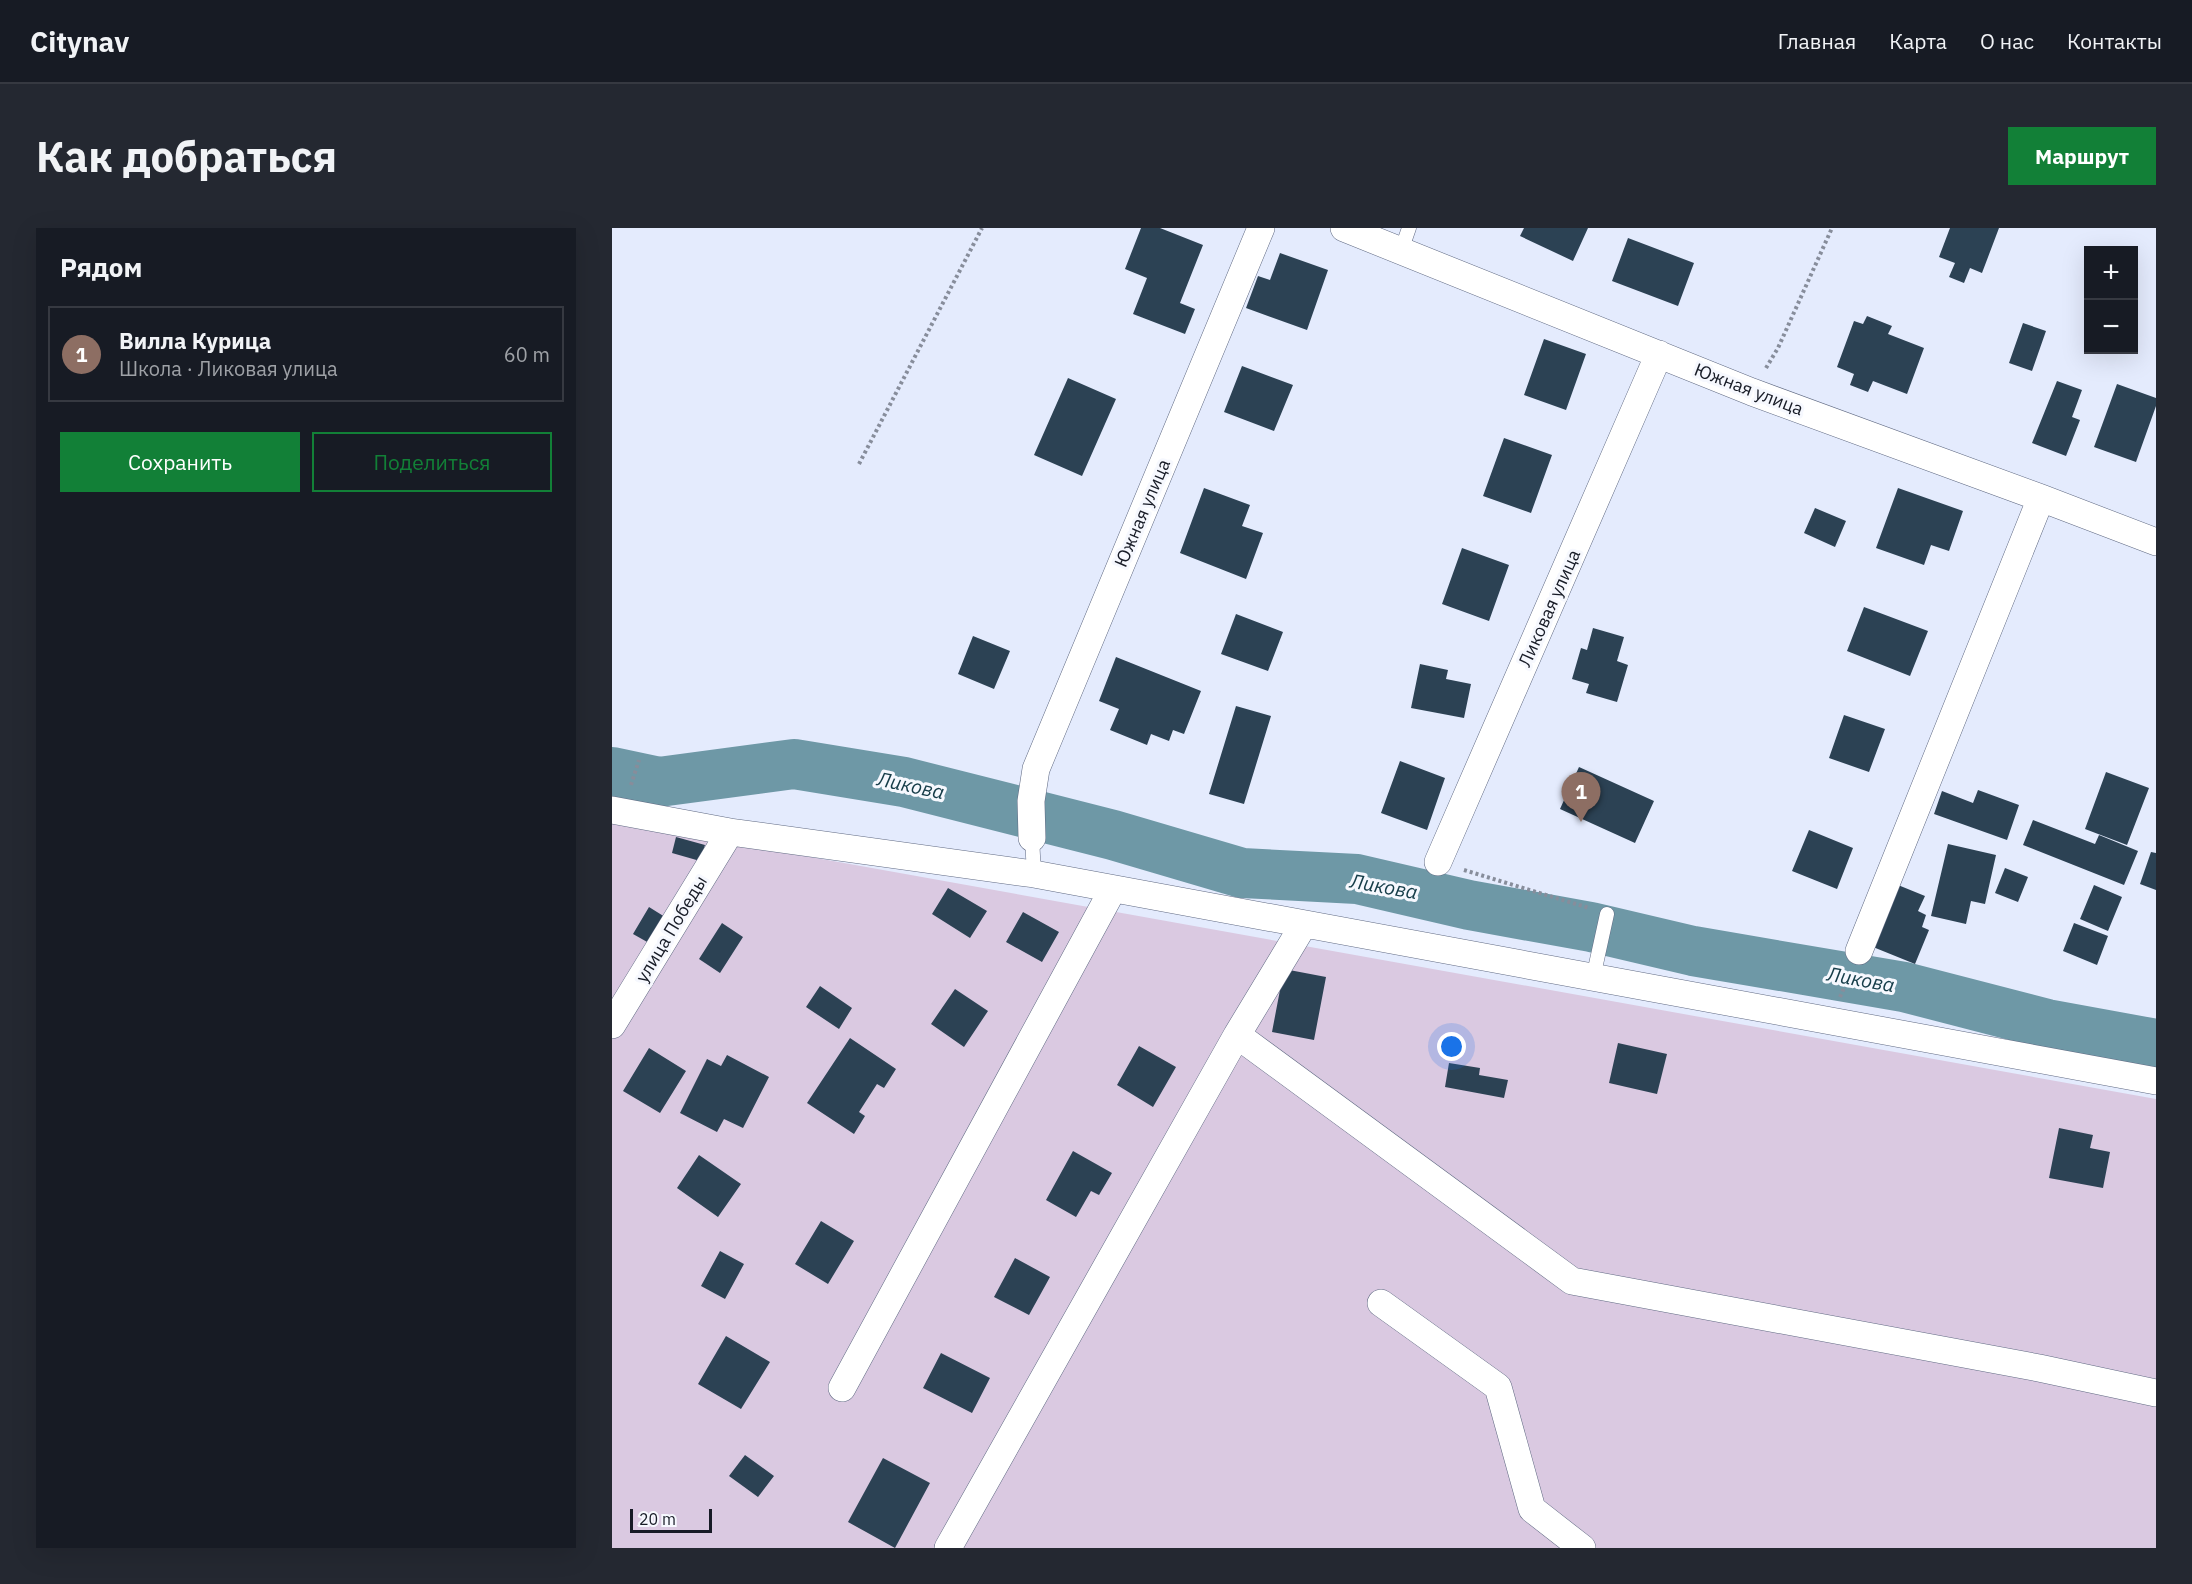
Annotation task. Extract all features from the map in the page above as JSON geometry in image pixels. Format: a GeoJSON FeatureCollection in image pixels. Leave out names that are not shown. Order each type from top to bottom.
{"type":"FeatureCollection","features":[{"type":"Feature","properties":{"kind":"street","name":"Южная улица"},"geometry":{"type":"LineString","coordinates":[[1032,838],[1031,801],[1036,769],[1261,228]]}},
{"type":"Feature","properties":{"kind":"street","name":"Южная улица"},"geometry":{"type":"LineString","coordinates":[[1344,228],[1405,240],[1659,354],[1752,392],[2156,542]]}},
{"type":"Feature","properties":{"kind":"street","name":"Ликовая улица"},"geometry":{"type":"LineString","coordinates":[[1438,862],[1659,354]]}},
{"type":"Feature","properties":{"kind":"street"},"geometry":{"type":"LineString","coordinates":[[1859,951],[2042,498]]}},
{"type":"Feature","properties":{"kind":"street"},"geometry":{"type":"LineString","coordinates":[[612,810],[730,832],[1034,874],[1304,924],[1595,966],[1830,1019],[2156,1080]]}},
{"type":"Feature","properties":{"kind":"street","name":"улица Победы"},"geometry":{"type":"LineString","coordinates":[[612,1025],[730,832]]}},
{"type":"Feature","properties":{"kind":"street"},"geometry":{"type":"LineString","coordinates":[[842,1388],[1113,889]]}},
{"type":"Feature","properties":{"kind":"street"},"geometry":{"type":"LineString","coordinates":[[948,1548],[1236,1035],[1304,924]]}},
{"type":"Feature","properties":{"kind":"street"},"geometry":{"type":"LineString","coordinates":[[1236,1035],[1572,1281],[2039,1368],[2156,1393]]}},
{"type":"Feature","properties":{"kind":"street"},"geometry":{"type":"LineString","coordinates":[[1381,1303],[1498,1387],[1532,1509],[1582,1548]]}},
{"type":"Feature","properties":{"kind":"lane"},"geometry":{"type":"LineString","coordinates":[[1032,838],[1034,874]]}},
{"type":"Feature","properties":{"kind":"lane"},"geometry":{"type":"LineString","coordinates":[[1595,966],[1607,914]]}},
{"type":"Feature","properties":{"kind":"path"},"geometry":{"type":"LineString","coordinates":[[859,464],[982,228]]}},
{"type":"Feature","properties":{"kind":"path"},"geometry":{"type":"LineString","coordinates":[[1778,348],[1832,228]]}},
{"type":"Feature","properties":{"kind":"path"},"geometry":{"type":"LineString","coordinates":[[1438,862],[1607,914]]}},
{"type":"Feature","properties":{"kind":"shaded area"},"geometry":{"type":"Polygon","coordinates":[[[612,808],[716,840],[2156,1099],[2156,1548],[612,1548],[612,808]]]}},
{"type":"Feature","properties":{"kind":"building"},"geometry":{"type":"Polygon","coordinates":[[[1141,228],[1160,228],[1203,245],[1180,303],[1195,309],[1185,334],[1133,314],[1147,278],[1125,269],[1141,228]]]}},
{"type":"Feature","properties":{"kind":"building"},"geometry":{"type":"Polygon","coordinates":[[[1524,228],[1588,228],[1573,261],[1520,236],[1524,228]]]}},
{"type":"Feature","properties":{"kind":"building"},"geometry":{"type":"Polygon","coordinates":[[[1950,228],[1999,228],[1982,273],[1970,268],[1964,283],[1949,277],[1955,263],[1939,257],[1950,228]]]}},
{"type":"Feature","properties":{"kind":"building"},"geometry":{"type":"Polygon","coordinates":[[[1628,238],[1694,263],[1678,306],[1612,281],[1628,238]]]}},
{"type":"Feature","properties":{"kind":"building"},"geometry":{"type":"Polygon","coordinates":[[[1280,253],[1328,270],[1307,330],[1246,308],[1258,276],[1270,280],[1280,253]]]}},
{"type":"Feature","properties":{"kind":"building"},"geometry":{"type":"Polygon","coordinates":[[[1867,316],[1892,326],[1888,334],[1924,348],[1907,394],[1873,381],[1868,392],[1850,385],[1854,374],[1837,367],[1854,321],[1863,324],[1867,316]]]}},
{"type":"Feature","properties":{"kind":"building"},"geometry":{"type":"Polygon","coordinates":[[[2023,323],[2046,331],[2032,371],[2009,363],[2023,323]]]}},
{"type":"Feature","properties":{"kind":"building"},"geometry":{"type":"Polygon","coordinates":[[[1544,339],[1586,354],[1566,410],[1524,395],[1544,339]]]}},
{"type":"Feature","properties":{"kind":"building"},"geometry":{"type":"Polygon","coordinates":[[[1242,366],[1293,385],[1274,431],[1224,412],[1242,366]]]}},
{"type":"Feature","properties":{"kind":"building"},"geometry":{"type":"Polygon","coordinates":[[[1068,378],[1116,399],[1082,476],[1034,455],[1068,378]]]}},
{"type":"Feature","properties":{"kind":"building"},"geometry":{"type":"Polygon","coordinates":[[[2057,381],[2082,390],[2072,417],[2080,420],[2066,456],[2032,443],[2057,381]]]}},
{"type":"Feature","properties":{"kind":"building"},"geometry":{"type":"Polygon","coordinates":[[[2117,384],[2156,398],[2156,406],[2136,462],[2094,447],[2117,384]]]}},
{"type":"Feature","properties":{"kind":"building"},"geometry":{"type":"Polygon","coordinates":[[[1504,438],[1552,455],[1531,513],[1483,496],[1504,438]]]}},
{"type":"Feature","properties":{"kind":"building"},"geometry":{"type":"Polygon","coordinates":[[[1204,488],[1250,505],[1242,526],[1263,533],[1246,579],[1180,553],[1204,488]]]}},
{"type":"Feature","properties":{"kind":"building"},"geometry":{"type":"Polygon","coordinates":[[[1898,488],[1963,511],[1949,551],[1931,545],[1924,565],[1876,548],[1898,488]]]}},
{"type":"Feature","properties":{"kind":"building"},"geometry":{"type":"Polygon","coordinates":[[[1815,508],[1846,521],[1835,547],[1804,533],[1815,508]]]}},
{"type":"Feature","properties":{"kind":"building"},"geometry":{"type":"Polygon","coordinates":[[[1462,548],[1509,565],[1489,621],[1442,604],[1462,548]]]}},
{"type":"Feature","properties":{"kind":"building"},"geometry":{"type":"Polygon","coordinates":[[[1864,607],[1928,631],[1910,676],[1847,651],[1864,607]]]}},
{"type":"Feature","properties":{"kind":"building"},"geometry":{"type":"Polygon","coordinates":[[[1236,614],[1283,632],[1268,671],[1221,654],[1236,614]]]}},
{"type":"Feature","properties":{"kind":"building"},"geometry":{"type":"Polygon","coordinates":[[[1593,628],[1624,637],[1617,661],[1628,665],[1617,702],[1586,693],[1589,684],[1572,679],[1581,648],[1587,650],[1593,628]]]}},
{"type":"Feature","properties":{"kind":"building"},"geometry":{"type":"Polygon","coordinates":[[[973,636],[1010,651],[994,689],[958,674],[973,636]]]}},
{"type":"Feature","properties":{"kind":"building"},"geometry":{"type":"Polygon","coordinates":[[[1116,657],[1201,691],[1184,734],[1173,730],[1169,741],[1151,734],[1147,745],[1110,730],[1119,709],[1099,701],[1116,657]]]}},
{"type":"Feature","properties":{"kind":"building"},"geometry":{"type":"Polygon","coordinates":[[[1420,664],[1448,670],[1446,679],[1471,684],[1464,718],[1411,708],[1420,664]]]}},
{"type":"Feature","properties":{"kind":"building"},"geometry":{"type":"Polygon","coordinates":[[[1236,706],[1271,716],[1244,804],[1209,794],[1236,706]]]}},
{"type":"Feature","properties":{"kind":"building"},"geometry":{"type":"Polygon","coordinates":[[[1844,715],[1885,729],[1869,772],[1829,758],[1844,715]]]}},
{"type":"Feature","properties":{"kind":"building"},"geometry":{"type":"Polygon","coordinates":[[[1400,761],[1445,778],[1427,830],[1381,813],[1400,761]]]}},
{"type":"Feature","properties":{"kind":"building"},"geometry":{"type":"Polygon","coordinates":[[[1579,767],[1654,801],[1635,843],[1560,809],[1579,767]]]}},
{"type":"Feature","properties":{"kind":"building"},"geometry":{"type":"Polygon","coordinates":[[[2106,772],[2149,788],[2127,845],[2085,829],[2106,772]]]}},
{"type":"Feature","properties":{"kind":"building"},"geometry":{"type":"Polygon","coordinates":[[[1978,790],[2019,805],[2007,840],[1934,814],[1942,791],[1973,803],[1978,790]]]}},
{"type":"Feature","properties":{"kind":"building"},"geometry":{"type":"Polygon","coordinates":[[[2033,820],[2095,844],[2099,835],[2138,851],[2124,885],[2023,845],[2033,820]]]}},
{"type":"Feature","properties":{"kind":"building"},"geometry":{"type":"Polygon","coordinates":[[[1809,830],[1853,848],[1837,889],[1792,871],[1809,830]]]}},
{"type":"Feature","properties":{"kind":"building"},"geometry":{"type":"Polygon","coordinates":[[[676,837],[705,845],[700,861],[672,853],[676,837]]]}},
{"type":"Feature","properties":{"kind":"building"},"geometry":{"type":"Polygon","coordinates":[[[1948,844],[1996,855],[1985,904],[1971,901],[1966,924],[1931,916],[1948,844]]]}},
{"type":"Feature","properties":{"kind":"building"},"geometry":{"type":"Polygon","coordinates":[[[2151,852],[2156,853],[2156,890],[2140,884],[2151,852]]]}},
{"type":"Feature","properties":{"kind":"building"},"geometry":{"type":"Polygon","coordinates":[[[2005,868],[2028,877],[2018,902],[1995,893],[2005,868]]]}},
{"type":"Feature","properties":{"kind":"building"},"geometry":{"type":"Polygon","coordinates":[[[1898,885],[1925,896],[1918,911],[1926,915],[1922,927],[1929,930],[1915,964],[1873,947],[1898,885]]]}},
{"type":"Feature","properties":{"kind":"building"},"geometry":{"type":"Polygon","coordinates":[[[2094,885],[2122,897],[2108,931],[2080,919],[2094,885]]]}},
{"type":"Feature","properties":{"kind":"building"},"geometry":{"type":"Polygon","coordinates":[[[948,888],[987,911],[970,938],[932,914],[948,888]]]}},
{"type":"Feature","properties":{"kind":"building"},"geometry":{"type":"Polygon","coordinates":[[[649,907],[665,917],[649,943],[633,934],[649,907]]]}},
{"type":"Feature","properties":{"kind":"building"},"geometry":{"type":"Polygon","coordinates":[[[1023,912],[1059,932],[1042,962],[1006,942],[1023,912]]]}},
{"type":"Feature","properties":{"kind":"building"},"geometry":{"type":"Polygon","coordinates":[[[722,923],[743,937],[720,973],[699,959],[722,923]]]}},
{"type":"Feature","properties":{"kind":"building"},"geometry":{"type":"Polygon","coordinates":[[[2074,923],[2108,936],[2097,965],[2063,951],[2074,923]]]}},
{"type":"Feature","properties":{"kind":"building"},"geometry":{"type":"Polygon","coordinates":[[[1284,969],[1326,977],[1314,1040],[1272,1032],[1284,969]]]}},
{"type":"Feature","properties":{"kind":"building"},"geometry":{"type":"Polygon","coordinates":[[[820,986],[852,1008],[839,1029],[806,1007],[820,986]]]}},
{"type":"Feature","properties":{"kind":"building"},"geometry":{"type":"Polygon","coordinates":[[[955,989],[988,1011],[964,1047],[931,1024],[955,989]]]}},
{"type":"Feature","properties":{"kind":"building"},"geometry":{"type":"Polygon","coordinates":[[[850,1038],[896,1069],[884,1088],[877,1084],[859,1112],[865,1116],[854,1134],[807,1103],[850,1038]]]}},
{"type":"Feature","properties":{"kind":"building"},"geometry":{"type":"Polygon","coordinates":[[[1618,1043],[1667,1054],[1657,1094],[1609,1083],[1618,1043]]]}},
{"type":"Feature","properties":{"kind":"building"},"geometry":{"type":"Polygon","coordinates":[[[1139,1046],[1176,1067],[1153,1107],[1117,1085],[1139,1046]]]}},
{"type":"Feature","properties":{"kind":"building"},"geometry":{"type":"Polygon","coordinates":[[[649,1048],[686,1071],[660,1113],[623,1091],[649,1048]]]}},
{"type":"Feature","properties":{"kind":"building"},"geometry":{"type":"Polygon","coordinates":[[[727,1055],[769,1077],[743,1128],[724,1119],[717,1132],[680,1113],[707,1059],[721,1066],[727,1055]]]}},
{"type":"Feature","properties":{"kind":"building"},"geometry":{"type":"Polygon","coordinates":[[[1449,1063],[1480,1068],[1479,1075],[1508,1080],[1504,1098],[1445,1087],[1449,1063]]]}},
{"type":"Feature","properties":{"kind":"building"},"geometry":{"type":"Polygon","coordinates":[[[2059,1128],[2093,1135],[2090,1148],[2110,1152],[2103,1188],[2049,1178],[2059,1128]]]}},
{"type":"Feature","properties":{"kind":"building"},"geometry":{"type":"Polygon","coordinates":[[[1073,1151],[1112,1173],[1099,1195],[1091,1191],[1076,1217],[1046,1200],[1073,1151]]]}},
{"type":"Feature","properties":{"kind":"building"},"geometry":{"type":"Polygon","coordinates":[[[699,1155],[741,1184],[718,1217],[677,1188],[699,1155]]]}},
{"type":"Feature","properties":{"kind":"building"},"geometry":{"type":"Polygon","coordinates":[[[821,1221],[854,1241],[828,1284],[795,1264],[821,1221]]]}},
{"type":"Feature","properties":{"kind":"building"},"geometry":{"type":"Polygon","coordinates":[[[720,1251],[744,1264],[725,1299],[701,1286],[720,1251]]]}},
{"type":"Feature","properties":{"kind":"building"},"geometry":{"type":"Polygon","coordinates":[[[1015,1258],[1050,1277],[1029,1315],[994,1297],[1015,1258]]]}},
{"type":"Feature","properties":{"kind":"building"},"geometry":{"type":"Polygon","coordinates":[[[726,1336],[770,1362],[741,1409],[698,1384],[726,1336]]]}},
{"type":"Feature","properties":{"kind":"building"},"geometry":{"type":"Polygon","coordinates":[[[941,1353],[990,1378],[972,1413],[923,1388],[941,1353]]]}},
{"type":"Feature","properties":{"kind":"building"},"geometry":{"type":"Polygon","coordinates":[[[745,1455],[774,1476],[758,1497],[729,1476],[745,1455]]]}},
{"type":"Feature","properties":{"kind":"building"},"geometry":{"type":"Polygon","coordinates":[[[883,1458],[930,1483],[895,1548],[848,1522],[883,1458]]]}},
{"type":"Feature","properties":{"kind":"waterway","name":"Ликова"},"geometry":{"type":"LineString","coordinates":[[612,772],[659,782],[794,764],[904,782],[1113,835],[1242,873],[1357,879],[1469,905],[1591,927],[1693,951],[1904,987],[2047,1024],[2156,1044]]}},
{"type":"Feature","properties":{"kind":"place","name":"Вилла Курица"},"geometry":{"type":"Point","coordinates":[1581,822]}}]}
